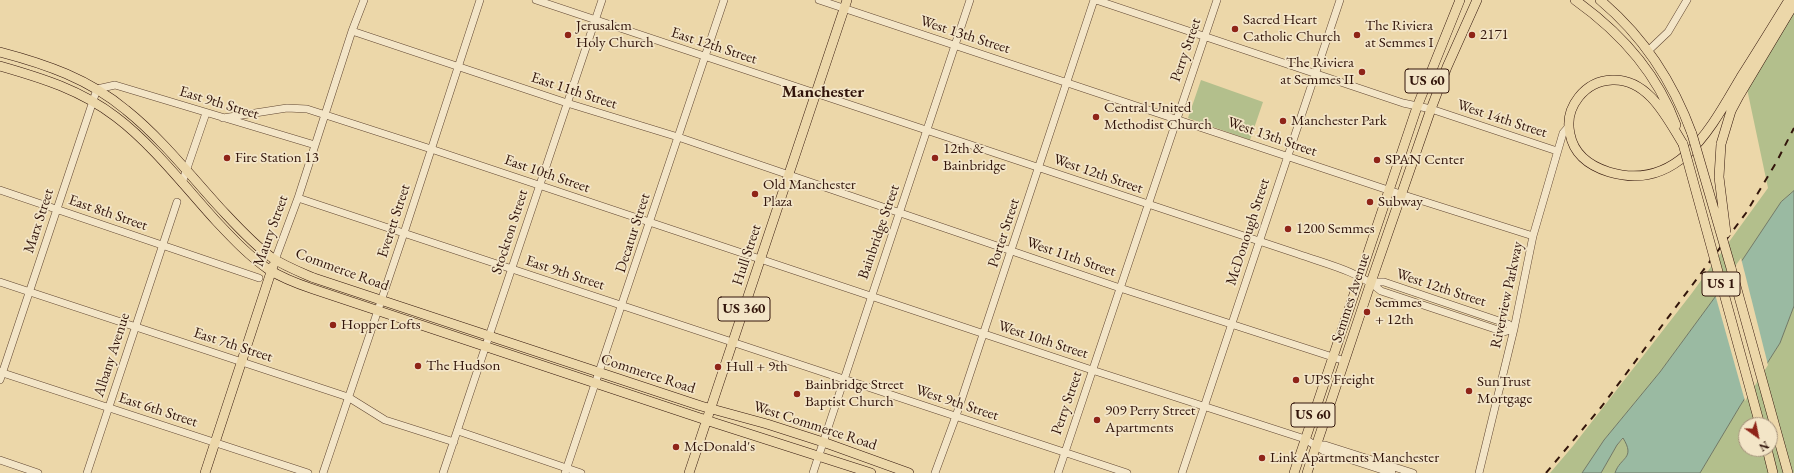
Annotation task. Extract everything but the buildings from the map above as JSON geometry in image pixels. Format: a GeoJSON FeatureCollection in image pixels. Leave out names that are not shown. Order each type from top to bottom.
{"type":"FeatureCollection","features":[{"type":"Feature","properties":{"kind":"main road","name":"Semmes Avenue"},"geometry":{"type":"LineString","coordinates":[[1294,473],[1417,107],[1460,0]]}},
{"type":"Feature","properties":{"kind":"main road","name":"Semmes Avenue"},"geometry":{"type":"LineString","coordinates":[[1307,473],[1431,109],[1477,0]]}},
{"type":"Feature","properties":{"kind":"main road","name":"US 1"},"geometry":{"type":"LineString","coordinates":[[1576,0],[1610,27],[1640,61],[1664,99],[1683,144],[1758,417]]}},
{"type":"Feature","properties":{"kind":"main road","name":"US 1"},"geometry":{"type":"LineString","coordinates":[[1600,0],[1624,22],[1648,51],[1666,77],[1692,134],[1788,473]]}},
{"type":"Feature","properties":{"kind":"main road"},"geometry":{"type":"LineString","coordinates":[[1683,144],[1651,97],[1635,85],[1624,81],[1603,81],[1590,86],[1584,91],[1573,107],[1569,126],[1572,142],[1579,154],[1588,163],[1600,169],[1621,175],[1636,175],[1656,172],[1670,166],[1689,153],[1708,132],[1789,0]]}},
{"type":"Feature","properties":{"kind":"main road","name":"Hull Street"},"geometry":{"type":"LineString","coordinates":[[689,473],[846,4]]}},
{"type":"Feature","properties":{"kind":"main road"},"geometry":{"type":"LineString","coordinates":[[1731,268],[1719,177],[1721,144],[1731,111],[1794,4]]}},
{"type":"Feature","properties":{"kind":"main road","name":"Commerce Road"},"geometry":{"type":"LineString","coordinates":[[0,52],[54,68],[97,89],[135,117],[246,236],[275,260],[314,278],[711,409]]}},
{"type":"Feature","properties":{"kind":"main road","name":"Commerce Road"},"geometry":{"type":"LineString","coordinates":[[0,66],[51,81],[93,100],[126,125],[240,246],[271,271],[308,287],[377,311],[707,421]]}},
{"type":"Feature","properties":{"kind":"main road","name":"Maury Street"},"geometry":{"type":"LineString","coordinates":[[205,473],[275,260]]}},
{"type":"Feature","properties":{"kind":"main road","name":"West Commerce Road"},"geometry":{"type":"LineString","coordinates":[[711,409],[767,424],[823,442],[909,473]]}},
{"type":"Feature","properties":{"kind":"main road","name":"West Commerce Road"},"geometry":{"type":"LineString","coordinates":[[707,421],[871,473]]}},
{"type":"Feature","properties":{"kind":"main road"},"geometry":{"type":"LineString","coordinates":[[1769,457],[1773,473]]}},
{"type":"Feature","properties":{"kind":"street","name":"Maury Street"},"geometry":{"type":"LineString","coordinates":[[275,260],[298,198],[352,31],[364,0]]}},
{"type":"Feature","properties":{"kind":"street","name":"Everett Street"},"geometry":{"type":"LineString","coordinates":[[323,473],[404,233],[480,0]]}},
{"type":"Feature","properties":{"kind":"street","name":"East 12th Street"},"geometry":{"type":"LineString","coordinates":[[536,0],[815,93]]}},
{"type":"Feature","properties":{"kind":"street","name":"Stockton Street"},"geometry":{"type":"LineString","coordinates":[[443,473],[602,0]]}},
{"type":"Feature","properties":{"kind":"street","name":"Decatur Street"},"geometry":{"type":"LineString","coordinates":[[566,471],[724,0]]}},
{"type":"Feature","properties":{"kind":"street","name":"West 13th Street"},"geometry":{"type":"LineString","coordinates":[[819,0],[846,4],[955,45],[1287,157],[1533,236]]}},
{"type":"Feature","properties":{"kind":"street","name":"Bainbridge Street"},"geometry":{"type":"LineString","coordinates":[[813,473],[970,0]]}},
{"type":"Feature","properties":{"kind":"street","name":"West 14th Street"},"geometry":{"type":"LineString","coordinates":[[1095,0],[1417,107],[1431,109],[1557,151]]}},
{"type":"Feature","properties":{"kind":"street","name":"Porter Street"},"geometry":{"type":"LineString","coordinates":[[935,473],[984,334],[1095,0]]}},
{"type":"Feature","properties":{"kind":"street","name":"Perry Street"},"geometry":{"type":"LineString","coordinates":[[1058,473],[1216,0]]}},
{"type":"Feature","properties":{"kind":"street","name":"McDonough Street"},"geometry":{"type":"LineString","coordinates":[[1182,473],[1340,0]]}},
{"type":"Feature","properties":{"kind":"street"},"geometry":{"type":"LineString","coordinates":[[1648,51],[1668,32],[1687,0]]}},
{"type":"Feature","properties":{"kind":"street","name":"East 11th Street"},"geometry":{"type":"LineString","coordinates":[[352,31],[567,103],[678,137],[789,176]]}},
{"type":"Feature","properties":{"kind":"street","name":"East 9th Street"},"geometry":{"type":"LineString","coordinates":[[97,89],[115,85],[315,145]]}},
{"type":"Feature","properties":{"kind":"street","name":"Marx Street"},"geometry":{"type":"LineString","coordinates":[[0,380],[1,372],[97,89]]}},
{"type":"Feature","properties":{"kind":"street","name":"West 12th Street"},"geometry":{"type":"LineString","coordinates":[[815,93],[1298,254],[1371,282],[1381,290],[1496,330],[1505,333],[1514,329]]}},
{"type":"Feature","properties":{"kind":"street","name":"East 10th Street"},"geometry":{"type":"LineString","coordinates":[[223,118],[298,107],[431,149],[760,260]]}},
{"type":"Feature","properties":{"kind":"street"},"geometry":{"type":"LineString","coordinates":[[182,183],[206,113]]}},
{"type":"Feature","properties":{"kind":"street","name":"Riverview Parkway"},"geometry":{"type":"LineString","coordinates":[[1479,473],[1514,329],[1533,236],[1557,151],[1563,133],[1569,126]]}},
{"type":"Feature","properties":{"kind":"street","name":"West 11th Street"},"geometry":{"type":"LineString","coordinates":[[789,176],[1120,288],[1345,361]]}},
{"type":"Feature","properties":{"kind":"street","name":"East 8th Street"},"geometry":{"type":"LineString","coordinates":[[0,190],[162,245]]}},
{"type":"Feature","properties":{"kind":"street","name":"East 9th Street"},"geometry":{"type":"LineString","coordinates":[[298,198],[733,342]]}},
{"type":"Feature","properties":{"kind":"street","name":"Albany Avenue"},"geometry":{"type":"LineString","coordinates":[[87,473],[177,202]]}},
{"type":"Feature","properties":{"kind":"street"},"geometry":{"type":"LineString","coordinates":[[162,245],[259,278]]}},
{"type":"Feature","properties":{"kind":"street","name":"West 10th Street"},"geometry":{"type":"LineString","coordinates":[[760,260],[1305,439],[1317,445],[1324,451],[1392,473]]}},
{"type":"Feature","properties":{"kind":"street","name":"East 7th Street"},"geometry":{"type":"LineString","coordinates":[[0,282],[348,397],[385,420],[454,442]]}},
{"type":"Feature","properties":{"kind":"street","name":"West 9th Street"},"geometry":{"type":"LineString","coordinates":[[733,342],[1127,473]]}},
{"type":"Feature","properties":{"kind":"street","name":"East 6th Street"},"geometry":{"type":"LineString","coordinates":[[1,372],[308,473]]}},
{"type":"Feature","properties":{"kind":"street"},"geometry":{"type":"LineString","coordinates":[[458,431],[566,471],[581,473]]}},
{"type":"Feature","properties":{"kind":"street","name":"West 10th Street"},"geometry":{"type":"LineString","coordinates":[[1317,445],[1325,445],[1413,473]]}},
{"type":"Feature","properties":{"kind":"street"},"geometry":{"type":"LineString","coordinates":[[0,460],[38,473]]}},
{"type":"Feature","properties":{"kind":"shaded area"},"geometry":{"type":"Polygon","coordinates":[[[1794,4],[1794,191],[1781,202],[1743,259],[1660,372],[1604,440],[1582,473],[1550,473],[1573,446],[1692,293],[1768,188],[1746,84],[1794,4]]]}},
{"type":"Feature","properties":{"kind":"shaded area"},"geometry":{"type":"Polygon","coordinates":[[[1201,80],[1263,102],[1250,140],[1188,118],[1201,80]]]}},
{"type":"Feature","properties":{"kind":"shaded area"},"geometry":{"type":"Polygon","coordinates":[[[1794,191],[1794,306],[1780,343],[1700,473],[1615,473],[1628,454],[1627,445],[1623,438],[1617,445],[1601,473],[1582,473],[1604,440],[1660,372],[1743,259],[1781,202],[1794,191]]]}},
{"type":"Feature","properties":{"kind":"shaded area"},"geometry":{"type":"Polygon","coordinates":[[[1794,306],[1794,473],[1700,473],[1780,343],[1794,306]]]}},
{"type":"Feature","properties":{"kind":"shaded area"},"geometry":{"type":"Polygon","coordinates":[[[1624,438],[1627,445],[1628,454],[1615,473],[1601,473],[1617,445],[1624,438]]]}},
{"type":"Feature","properties":{"kind":"pier"},"geometry":{"type":"Polygon","coordinates":[[[1741,258],[1768,365],[1745,401],[1715,294],[1741,258]]]}},
{"type":"Feature","properties":{"kind":"railway"},"geometry":{"type":"LineString","coordinates":[[1546,473],[1602,406],[1746,213],[1777,161],[1794,128]]}},
{"type":"Feature","properties":{"kind":"place","name":"Sacred Heart Catholic Church"},"geometry":{"type":"Point","coordinates":[1235,29]}},
{"type":"Feature","properties":{"kind":"place","name":"Jerusalem Holy Church"},"geometry":{"type":"Point","coordinates":[568,35]}},
{"type":"Feature","properties":{"kind":"place","name":"The Riviera at Semmes I"},"geometry":{"type":"Point","coordinates":[1357,35]}},
{"type":"Feature","properties":{"kind":"place","name":"2171"},"geometry":{"type":"Point","coordinates":[1472,35]}},
{"type":"Feature","properties":{"kind":"place","name":"The Riviera at Semmes II"},"geometry":{"type":"Point","coordinates":[1362,72]}},
{"type":"Feature","properties":{"kind":"place","name":"Central United Methodist Church"},"geometry":{"type":"Point","coordinates":[1096,117]}},
{"type":"Feature","properties":{"kind":"place","name":"Manchester Park"},"geometry":{"type":"Point","coordinates":[1283,121]}},
{"type":"Feature","properties":{"kind":"place","name":"Fire Station 13"},"geometry":{"type":"Point","coordinates":[227,158]}},
{"type":"Feature","properties":{"kind":"place","name":"12th & Bainbridge"},"geometry":{"type":"Point","coordinates":[935,158]}},
{"type":"Feature","properties":{"kind":"place","name":"SPAN Center"},"geometry":{"type":"Point","coordinates":[1377,160]}},
{"type":"Feature","properties":{"kind":"place","name":"Old Manchester Plaza"},"geometry":{"type":"Point","coordinates":[755,194]}},
{"type":"Feature","properties":{"kind":"place","name":"Subway"},"geometry":{"type":"Point","coordinates":[1370,202]}},
{"type":"Feature","properties":{"kind":"place","name":"1200 Semmes"},"geometry":{"type":"Point","coordinates":[1288,229]}},
{"type":"Feature","properties":{"kind":"place","name":"Semmes + 12th"},"geometry":{"type":"Point","coordinates":[1367,312]}},
{"type":"Feature","properties":{"kind":"place","name":"Hopper Lofts"},"geometry":{"type":"Point","coordinates":[333,325]}},
{"type":"Feature","properties":{"kind":"place","name":"The Hudson"},"geometry":{"type":"Point","coordinates":[418,366]}},
{"type":"Feature","properties":{"kind":"place","name":"Hull + 9th"},"geometry":{"type":"Point","coordinates":[718,367]}},
{"type":"Feature","properties":{"kind":"place","name":"UPS Freight"},"geometry":{"type":"Point","coordinates":[1296,380]}},
{"type":"Feature","properties":{"kind":"place","name":"SunTrust Mortgage"},"geometry":{"type":"Point","coordinates":[1469,391]}},
{"type":"Feature","properties":{"kind":"place","name":"Bainbridge Street Baptist Church"},"geometry":{"type":"Point","coordinates":[797,394]}},
{"type":"Feature","properties":{"kind":"place","name":"909 Perry Street Apartments"},"geometry":{"type":"Point","coordinates":[1097,420]}},
{"type":"Feature","properties":{"kind":"place","name":"McDonald's"},"geometry":{"type":"Point","coordinates":[676,447]}},
{"type":"Feature","properties":{"kind":"place","name":"Link Apartments Manchester"},"geometry":{"type":"Point","coordinates":[1262,458]}},
{"type":"Feature","properties":{"kind":"district","name":"Manchester"},"geometry":{"type":"Point","coordinates":[823,92]}}]}
